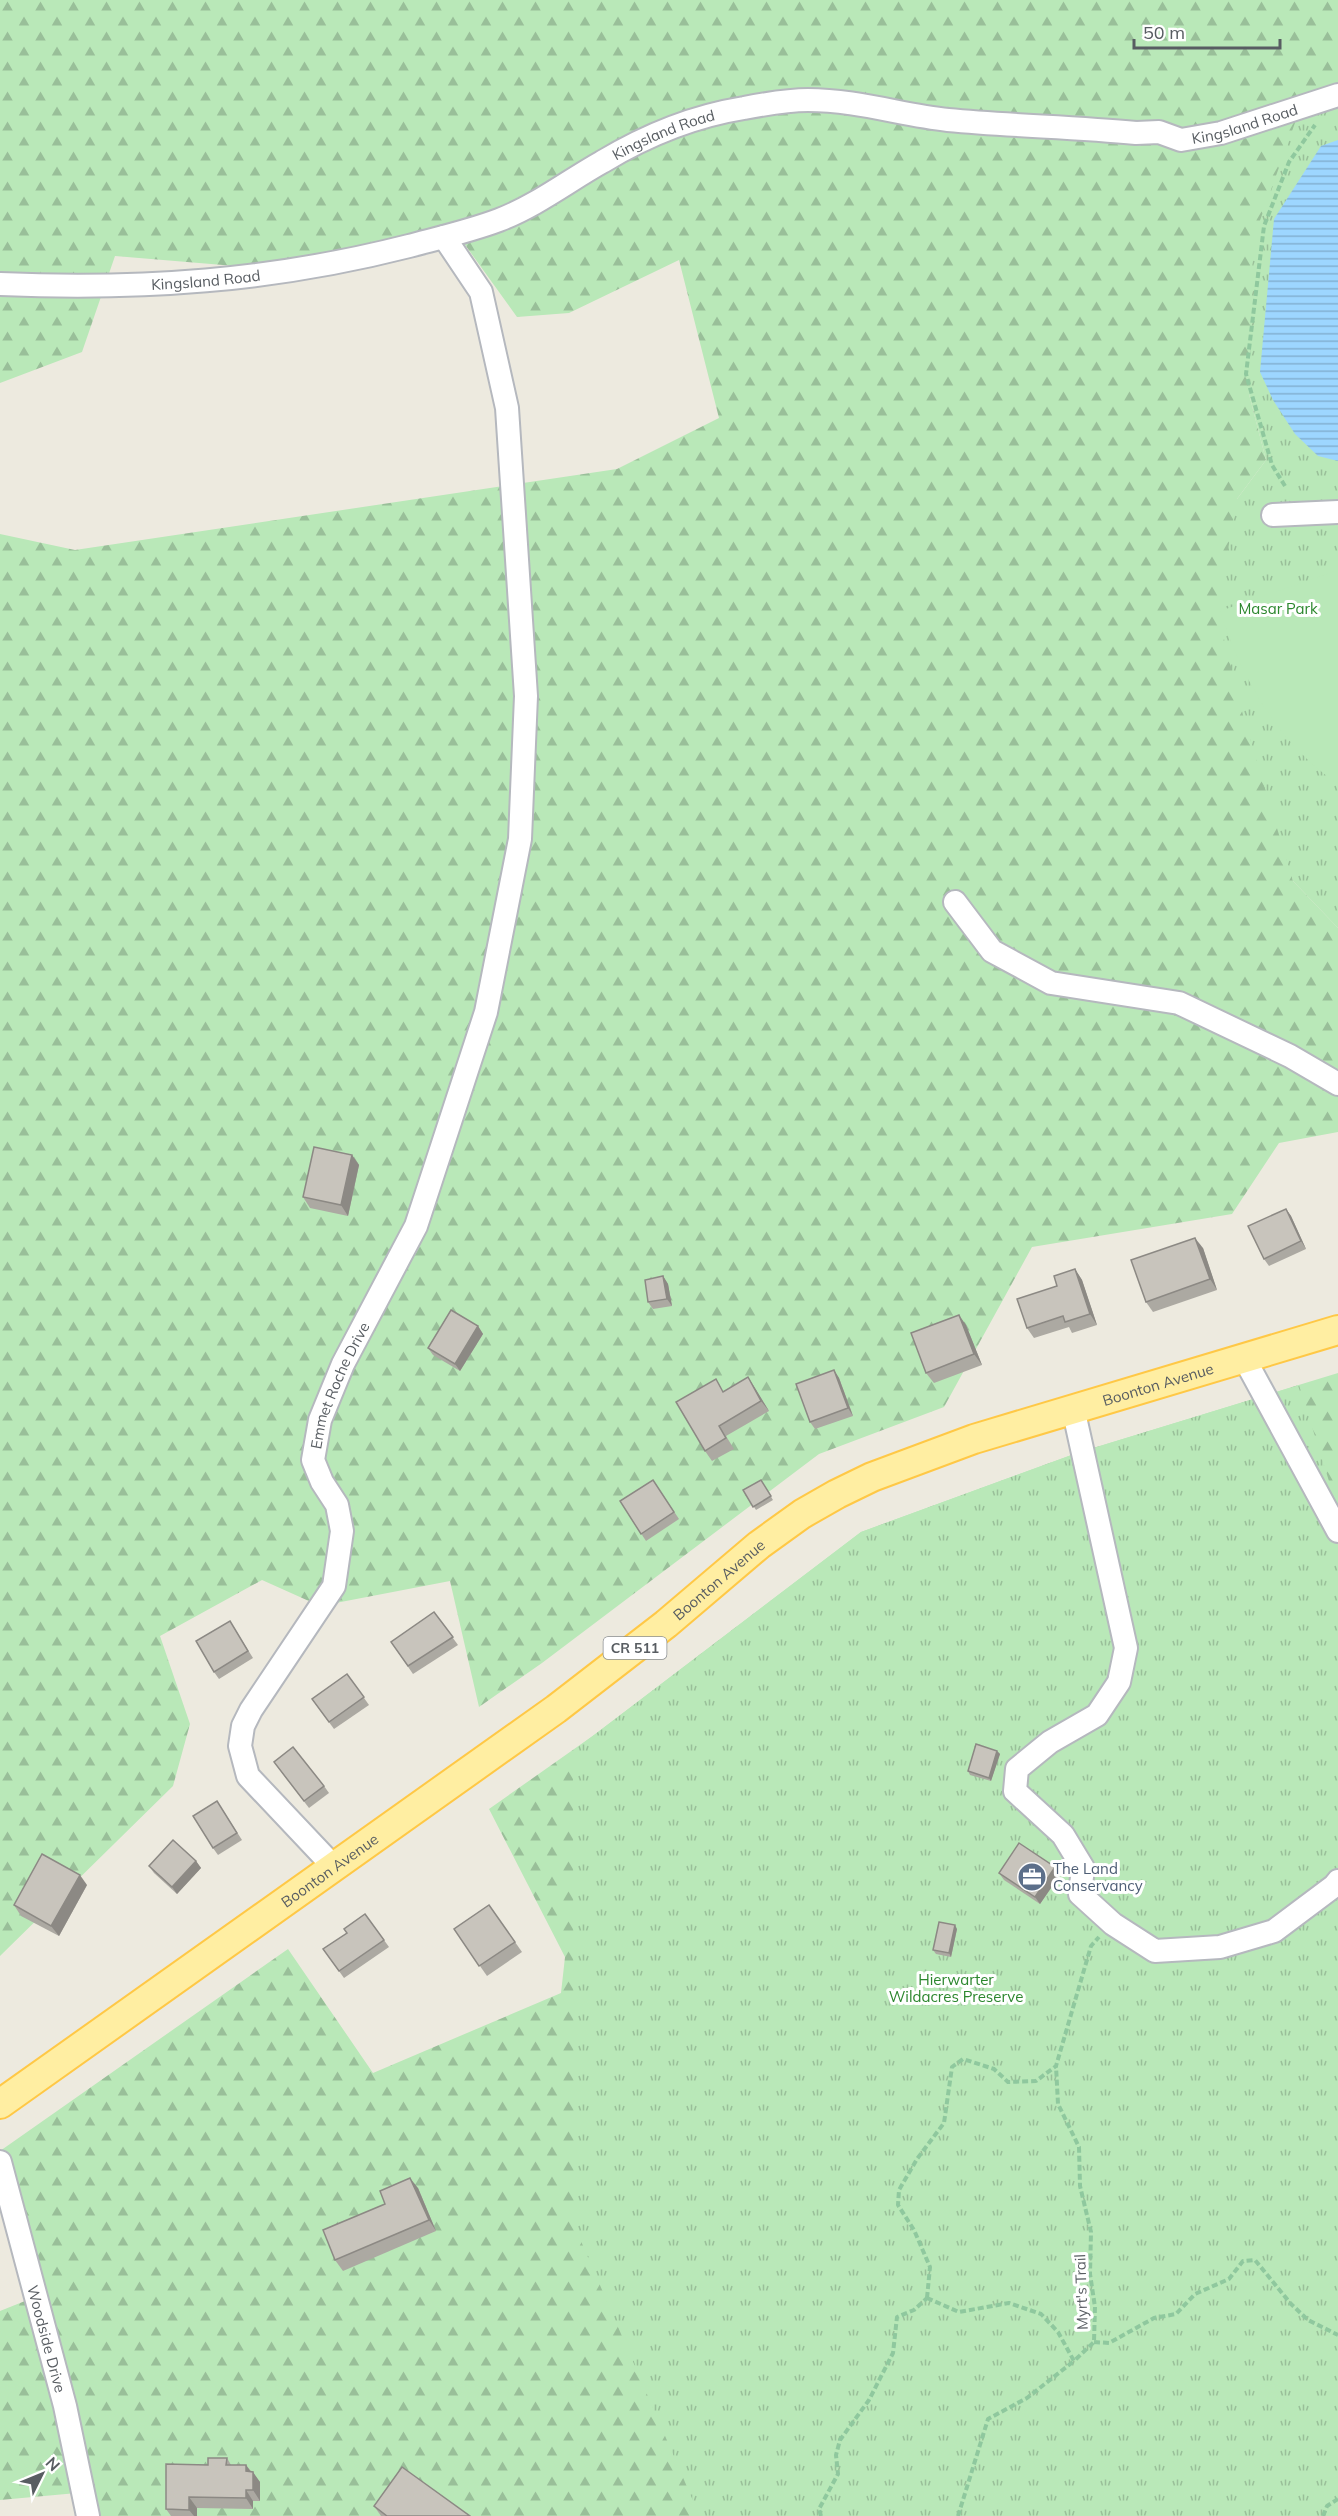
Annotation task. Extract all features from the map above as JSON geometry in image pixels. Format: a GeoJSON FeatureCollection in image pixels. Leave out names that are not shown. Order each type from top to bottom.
{"type":"FeatureCollection","features":[{"type":"Feature","properties":{"kind":"main road","name":"Boonton Avenue"},"geometry":{"type":"LineString","coordinates":[[0,2104],[556,1709],[666,1624],[759,1545],[802,1514],[873,1477],[975,1439],[1338,1330]]}},
{"type":"Feature","properties":{"kind":"street","name":"Kingsland Road"},"geometry":{"type":"LineString","coordinates":[[0,284],[137,287],[241,277],[343,262],[444,237],[501,219],[549,194],[604,160],[666,130],[703,117],[742,108],[807,100],[860,104],[918,116],[974,122],[1136,133],[1159,132],[1181,141],[1221,133],[1338,95]]}},
{"type":"Feature","properties":{"kind":"street","name":"Emmet Roche Drive"},"geometry":{"type":"LineString","coordinates":[[333,1866],[248,1776],[240,1746],[243,1726],[251,1710],[334,1586],[342,1531],[337,1505],[322,1482],[314,1460],[320,1420],[343,1364],[417,1226],[486,1012],[520,839],[526,696],[507,408],[481,292],[444,237]]}},
{"type":"Feature","properties":{"kind":"street"},"geometry":{"type":"LineString","coordinates":[[1273,515],[1338,512]]}},
{"type":"Feature","properties":{"kind":"street"},"geometry":{"type":"LineString","coordinates":[[955,902],[992,951],[1051,983],[1179,1003],[1290,1056],[1338,1084]]}},
{"type":"Feature","properties":{"kind":"street"},"geometry":{"type":"LineString","coordinates":[[1244,1358],[1338,1531]]}},
{"type":"Feature","properties":{"kind":"street"},"geometry":{"type":"LineString","coordinates":[[1073,1408],[1126,1648],[1119,1682],[1097,1715],[1050,1742],[1017,1769],[1015,1791],[1063,1835],[1083,1868],[1080,1894],[1113,1924],[1155,1951],[1220,1947],[1274,1931],[1338,1881]]}},
{"type":"Feature","properties":{"kind":"street","name":"Woodside Drive"},"geometry":{"type":"LineString","coordinates":[[0,2162],[60,2385],[88,2516]]}},
{"type":"Feature","properties":{"kind":"path"},"geometry":{"type":"LineString","coordinates":[[1285,486],[1272,465],[1246,374],[1264,226],[1289,162],[1316,124]]}},
{"type":"Feature","properties":{"kind":"path","name":"Myrt's Trail"},"geometry":{"type":"LineString","coordinates":[[927,2298],[959,2312],[1009,2303],[1041,2314],[1058,2332],[1074,2361],[1094,2342],[1095,2307],[1090,2274],[1091,2232],[1080,2186],[1079,2146],[1058,2104],[1056,2066],[1091,1946],[1113,1924]]}},
{"type":"Feature","properties":{"kind":"path"},"geometry":{"type":"LineString","coordinates":[[821,2516],[819,2509],[838,2474],[836,2456],[840,2440],[869,2400],[893,2353],[897,2317],[914,2310],[927,2298],[930,2267],[914,2230],[898,2205],[899,2190],[917,2159],[944,2123],[952,2067],[963,2059],[994,2069],[1008,2082],[1036,2081],[1056,2066]]}},
{"type":"Feature","properties":{"kind":"path"},"geometry":{"type":"LineString","coordinates":[[1094,2342],[1109,2343],[1154,2318],[1176,2314],[1195,2294],[1229,2278],[1243,2261],[1255,2260],[1291,2304],[1308,2320],[1338,2335]]}},
{"type":"Feature","properties":{"kind":"path"},"geometry":{"type":"LineString","coordinates":[[957,2516],[988,2419],[1027,2398],[1074,2361]]}},
{"type":"Feature","properties":{"kind":"path"},"geometry":{"type":"LineString","coordinates":[[1323,2516],[1327,2506],[1338,2499]]}},
{"type":"Feature","properties":{"kind":"green space"},"geometry":{"type":"Polygon","coordinates":[[[0,0],[1338,0],[1338,99],[1249,394],[1266,460],[1237,499],[1293,881],[1338,928],[1338,1132],[1279,1143],[1232,1214],[1032,1247],[944,1407],[819,1454],[542,1663],[479,1707],[450,1581],[320,1606],[262,1580],[160,1636],[190,1724],[173,1786],[0,1956],[0,534],[75,550],[617,469],[719,418],[679,260],[569,313],[517,317],[458,235],[284,270],[115,256],[82,352],[0,383],[0,0]]]}},
{"type":"Feature","properties":{"kind":"green space","name":"Masar Park"},"geometry":{"type":"Polygon","coordinates":[[[1338,99],[1338,928],[1293,881],[1244,719],[1217,611],[1237,499],[1266,460],[1249,394],[1253,240],[1301,106],[1338,99]]]}},
{"type":"Feature","properties":{"kind":"green space"},"geometry":{"type":"Polygon","coordinates":[[[1338,570],[1338,784],[1297,749],[1265,708],[1239,661],[1220,611],[1338,570]]]}},
{"type":"Feature","properties":{"kind":"green space","name":"Hierwarter Wildacres Preserve"},"geometry":{"type":"Polygon","coordinates":[[[1338,1373],[1338,2516],[96,2516],[88,2492],[0,2500],[0,2311],[35,2297],[0,2192],[0,2151],[288,1949],[373,2073],[561,1993],[565,1957],[489,1809],[594,1735],[861,1532],[1077,1453],[1338,1373]]]}},
{"type":"Feature","properties":{"kind":"green space","name":"Hierwarter Wildacres Preserve"},"geometry":{"type":"Polygon","coordinates":[[[1299,1385],[1338,1510],[1338,2516],[697,2516],[697,2510],[574,2225],[573,1751],[861,1532],[1077,1453],[1299,1385]]]}},
{"type":"Feature","properties":{"kind":"water"},"geometry":{"type":"Polygon","coordinates":[[[1338,140],[1338,461],[1318,456],[1295,434],[1273,400],[1260,372],[1274,219],[1321,146],[1338,140]]]}},
{"type":"Feature","properties":{"kind":"building"},"geometry":{"type":"Polygon","coordinates":[[[314,1147],[352,1155],[341,1205],[303,1197],[314,1147]]]}},
{"type":"Feature","properties":{"kind":"building"},"geometry":{"type":"Polygon","coordinates":[[[1286,1209],[1301,1241],[1264,1259],[1248,1226],[1286,1209]]]}},
{"type":"Feature","properties":{"kind":"building"},"geometry":{"type":"Polygon","coordinates":[[[1195,1238],[1210,1279],[1146,1302],[1131,1260],[1195,1238]]]}},
{"type":"Feature","properties":{"kind":"building"},"geometry":{"type":"Polygon","coordinates":[[[1075,1269],[1090,1314],[1065,1322],[1063,1316],[1027,1328],[1017,1299],[1057,1286],[1054,1276],[1075,1269]]]}},
{"type":"Feature","properties":{"kind":"building"},"geometry":{"type":"Polygon","coordinates":[[[663,1276],[667,1299],[648,1302],[645,1280],[663,1276]]]}},
{"type":"Feature","properties":{"kind":"building"},"geometry":{"type":"Polygon","coordinates":[[[451,1310],[478,1326],[455,1364],[428,1348],[451,1310]]]}},
{"type":"Feature","properties":{"kind":"building"},"geometry":{"type":"Polygon","coordinates":[[[959,1315],[974,1354],[926,1373],[911,1333],[959,1315]]]}},
{"type":"Feature","properties":{"kind":"building"},"geometry":{"type":"Polygon","coordinates":[[[834,1370],[848,1408],[810,1422],[796,1384],[834,1370]]]}},
{"type":"Feature","properties":{"kind":"building"},"geometry":{"type":"Polygon","coordinates":[[[748,1377],[761,1401],[719,1426],[726,1438],[705,1451],[676,1402],[716,1379],[723,1392],[748,1377]]]}},
{"type":"Feature","properties":{"kind":"building"},"geometry":{"type":"Polygon","coordinates":[[[653,1480],[674,1512],[641,1534],[620,1501],[653,1480]]]}},
{"type":"Feature","properties":{"kind":"building"},"geometry":{"type":"Polygon","coordinates":[[[761,1480],[771,1496],[753,1507],[743,1490],[761,1480]]]}},
{"type":"Feature","properties":{"kind":"building"},"geometry":{"type":"Polygon","coordinates":[[[434,1612],[453,1637],[408,1666],[391,1642],[434,1612]]]}},
{"type":"Feature","properties":{"kind":"building"},"geometry":{"type":"Polygon","coordinates":[[[230,1621],[248,1651],[214,1672],[196,1641],[230,1621]]]}},
{"type":"Feature","properties":{"kind":"building"},"geometry":{"type":"Polygon","coordinates":[[[347,1674],[364,1697],[329,1722],[312,1699],[347,1674]]]}},
{"type":"Feature","properties":{"kind":"building"},"geometry":{"type":"Polygon","coordinates":[[[976,1744],[997,1751],[989,1778],[968,1771],[976,1744]]]}},
{"type":"Feature","properties":{"kind":"building"},"geometry":{"type":"Polygon","coordinates":[[[293,1747],[324,1786],[304,1801],[274,1762],[293,1747]]]}},
{"type":"Feature","properties":{"kind":"building"},"geometry":{"type":"Polygon","coordinates":[[[217,1801],[237,1833],[213,1848],[193,1816],[217,1801]]]}},
{"type":"Feature","properties":{"kind":"building"},"geometry":{"type":"Polygon","coordinates":[[[173,1840],[196,1861],[172,1887],[149,1866],[173,1840]]]}},
{"type":"Feature","properties":{"kind":"building","name":"The Land Conservancy"},"geometry":{"type":"Polygon","coordinates":[[[1019,1843],[1055,1867],[1035,1897],[999,1873],[1019,1843]]]}},
{"type":"Feature","properties":{"kind":"building"},"geometry":{"type":"Polygon","coordinates":[[[42,1854],[80,1875],[51,1926],[14,1905],[42,1854]]]}},
{"type":"Feature","properties":{"kind":"building"},"geometry":{"type":"Polygon","coordinates":[[[489,1905],[515,1942],[479,1966],[454,1929],[489,1905]]]}},
{"type":"Feature","properties":{"kind":"building"},"geometry":{"type":"Polygon","coordinates":[[[365,1914],[384,1940],[339,1971],[323,1949],[347,1933],[344,1929],[365,1914]]]}},
{"type":"Feature","properties":{"kind":"building"},"geometry":{"type":"Polygon","coordinates":[[[939,1922],[955,1925],[949,1953],[933,1950],[939,1922]]]}},
{"type":"Feature","properties":{"kind":"building"},"geometry":{"type":"Polygon","coordinates":[[[410,2178],[429,2220],[335,2260],[323,2230],[385,2204],[380,2191],[410,2178]]]}},
{"type":"Feature","properties":{"kind":"building"},"geometry":{"type":"Polygon","coordinates":[[[208,2458],[227,2458],[226,2465],[246,2465],[246,2471],[253,2472],[253,2490],[246,2490],[246,2498],[189,2497],[189,2510],[166,2509],[166,2464],[208,2465],[208,2458]]]}},
{"type":"Feature","properties":{"kind":"building"},"geometry":{"type":"Polygon","coordinates":[[[402,2467],[470,2516],[387,2516],[374,2506],[402,2467]]]}},
{"type":"Feature","properties":{"kind":"place","name":"The Land Conservancy"},"geometry":{"type":"Point","coordinates":[1032,1877]}}]}
